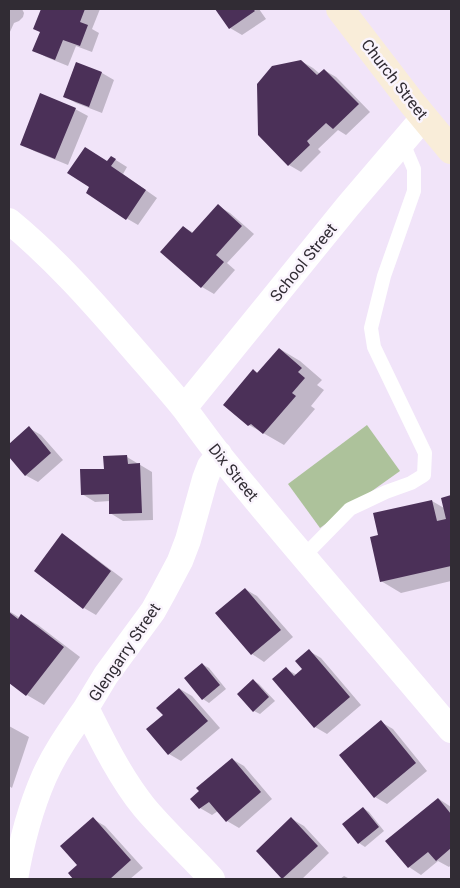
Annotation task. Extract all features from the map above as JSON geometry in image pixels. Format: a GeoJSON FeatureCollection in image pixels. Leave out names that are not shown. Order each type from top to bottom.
{"type":"FeatureCollection","features":[{"type":"Feature","properties":{"kind":"main road","name":"Church Street"},"geometry":{"type":"LineString","coordinates":[[340,9],[412,103],[451,150]]}},
{"type":"Feature","properties":{"kind":"street","name":"School Street"},"geometry":{"type":"LineString","coordinates":[[184,408],[348,206],[424,117]]}},
{"type":"Feature","properties":{"kind":"street","name":"Dix Street"},"geometry":{"type":"LineString","coordinates":[[9,221],[30,238],[79,288],[184,408],[219,454],[451,730]]}},
{"type":"Feature","properties":{"kind":"street","name":"Glengarry Street"},"geometry":{"type":"LineString","coordinates":[[212,879],[144,806],[122,776],[86,708],[106,675],[164,593],[188,540],[210,466],[219,454]]}},
{"type":"Feature","properties":{"kind":"street"},"geometry":{"type":"LineString","coordinates":[[15,879],[22,843],[45,775],[60,747],[86,708]]}},
{"type":"Feature","properties":{"kind":"lane"},"geometry":{"type":"LineString","coordinates":[[304,556],[350,508],[412,483],[424,475],[425,453],[374,347],[371,328],[384,276],[414,191],[414,169],[402,142]]}},
{"type":"Feature","properties":{"kind":"green space"},"geometry":{"type":"Polygon","coordinates":[[[367,425],[400,471],[320,528],[288,484],[367,425]]]}},
{"type":"Feature","properties":{"kind":"building"},"geometry":{"type":"Polygon","coordinates":[[[41,9],[85,9],[80,22],[88,25],[80,46],[63,40],[55,60],[32,51],[40,32],[33,29],[41,9]]]}},
{"type":"Feature","properties":{"kind":"building"},"geometry":{"type":"Polygon","coordinates":[[[215,9],[253,9],[255,11],[229,29],[215,9]]]}},
{"type":"Feature","properties":{"kind":"building"},"geometry":{"type":"Polygon","coordinates":[[[301,60],[317,75],[324,69],[359,104],[333,129],[326,123],[307,141],[310,145],[288,166],[258,135],[257,84],[272,66],[301,60]]]}},
{"type":"Feature","properties":{"kind":"building"},"geometry":{"type":"Polygon","coordinates":[[[76,62],[102,72],[89,107],[63,97],[76,62]]]}},
{"type":"Feature","properties":{"kind":"building"},"geometry":{"type":"Polygon","coordinates":[[[40,93],[76,108],[55,159],[20,145],[40,93]]]}},
{"type":"Feature","properties":{"kind":"building"},"geometry":{"type":"Polygon","coordinates":[[[85,147],[107,161],[111,156],[116,159],[111,166],[146,190],[126,220],[86,193],[89,187],[67,173],[85,147]]]}},
{"type":"Feature","properties":{"kind":"building"},"geometry":{"type":"Polygon","coordinates":[[[218,204],[242,226],[216,255],[224,262],[201,288],[160,252],[183,226],[192,233],[218,204]]]}},
{"type":"Feature","properties":{"kind":"building"},"geometry":{"type":"Polygon","coordinates":[[[279,348],[302,368],[298,372],[305,378],[292,393],[296,396],[263,434],[251,424],[248,426],[223,405],[253,369],[257,373],[279,348]]]}},
{"type":"Feature","properties":{"kind":"building"},"geometry":{"type":"Polygon","coordinates":[[[29,426],[51,453],[25,476],[9,457],[9,444],[29,426]]]}},
{"type":"Feature","properties":{"kind":"building"},"geometry":{"type":"Polygon","coordinates":[[[127,455],[128,464],[140,463],[142,513],[109,514],[109,494],[81,495],[80,469],[104,469],[103,456],[127,455]]]}},
{"type":"Feature","properties":{"kind":"building"},"geometry":{"type":"Polygon","coordinates":[[[451,495],[451,566],[380,582],[370,537],[378,535],[373,513],[432,500],[437,521],[446,519],[441,498],[451,495]]]}},
{"type":"Feature","properties":{"kind":"building"},"geometry":{"type":"Polygon","coordinates":[[[62,533],[111,571],[83,609],[34,571],[62,533]]]}},
{"type":"Feature","properties":{"kind":"building"},"geometry":{"type":"Polygon","coordinates":[[[245,588],[281,630],[251,655],[215,613],[245,588]]]}},
{"type":"Feature","properties":{"kind":"building"},"geometry":{"type":"Polygon","coordinates":[[[9,612],[18,619],[21,614],[64,647],[26,696],[9,683],[9,612]]]}},
{"type":"Feature","properties":{"kind":"building"},"geometry":{"type":"Polygon","coordinates":[[[309,649],[350,697],[314,728],[272,679],[286,667],[294,676],[302,669],[295,661],[309,649]]]}},
{"type":"Feature","properties":{"kind":"building"},"geometry":{"type":"Polygon","coordinates":[[[202,663],[220,685],[202,700],[184,678],[202,663]]]}},
{"type":"Feature","properties":{"kind":"building"},"geometry":{"type":"Polygon","coordinates":[[[253,679],[269,697],[253,712],[237,694],[253,679]]]}},
{"type":"Feature","properties":{"kind":"building"},"geometry":{"type":"Polygon","coordinates":[[[179,688],[208,721],[168,755],[146,729],[163,715],[156,708],[179,688]]]}},
{"type":"Feature","properties":{"kind":"building"},"geometry":{"type":"Polygon","coordinates":[[[381,720],[416,763],[374,798],[339,755],[381,720]]]}},
{"type":"Feature","properties":{"kind":"building"},"geometry":{"type":"Polygon","coordinates":[[[232,758],[261,792],[226,822],[209,802],[199,809],[190,799],[199,791],[196,788],[232,758]]]}},
{"type":"Feature","properties":{"kind":"building"},"geometry":{"type":"Polygon","coordinates":[[[438,798],[451,814],[451,848],[436,861],[428,852],[408,868],[385,841],[438,798]]]}},
{"type":"Feature","properties":{"kind":"building"},"geometry":{"type":"Polygon","coordinates":[[[363,807],[379,827],[358,844],[342,824],[363,807]]]}},
{"type":"Feature","properties":{"kind":"building"},"geometry":{"type":"Polygon","coordinates":[[[93,817],[131,860],[110,879],[73,879],[68,873],[77,865],[60,846],[93,817]]]}},
{"type":"Feature","properties":{"kind":"building"},"geometry":{"type":"Polygon","coordinates":[[[291,817],[318,846],[282,879],[256,851],[291,817]]]}}]}
